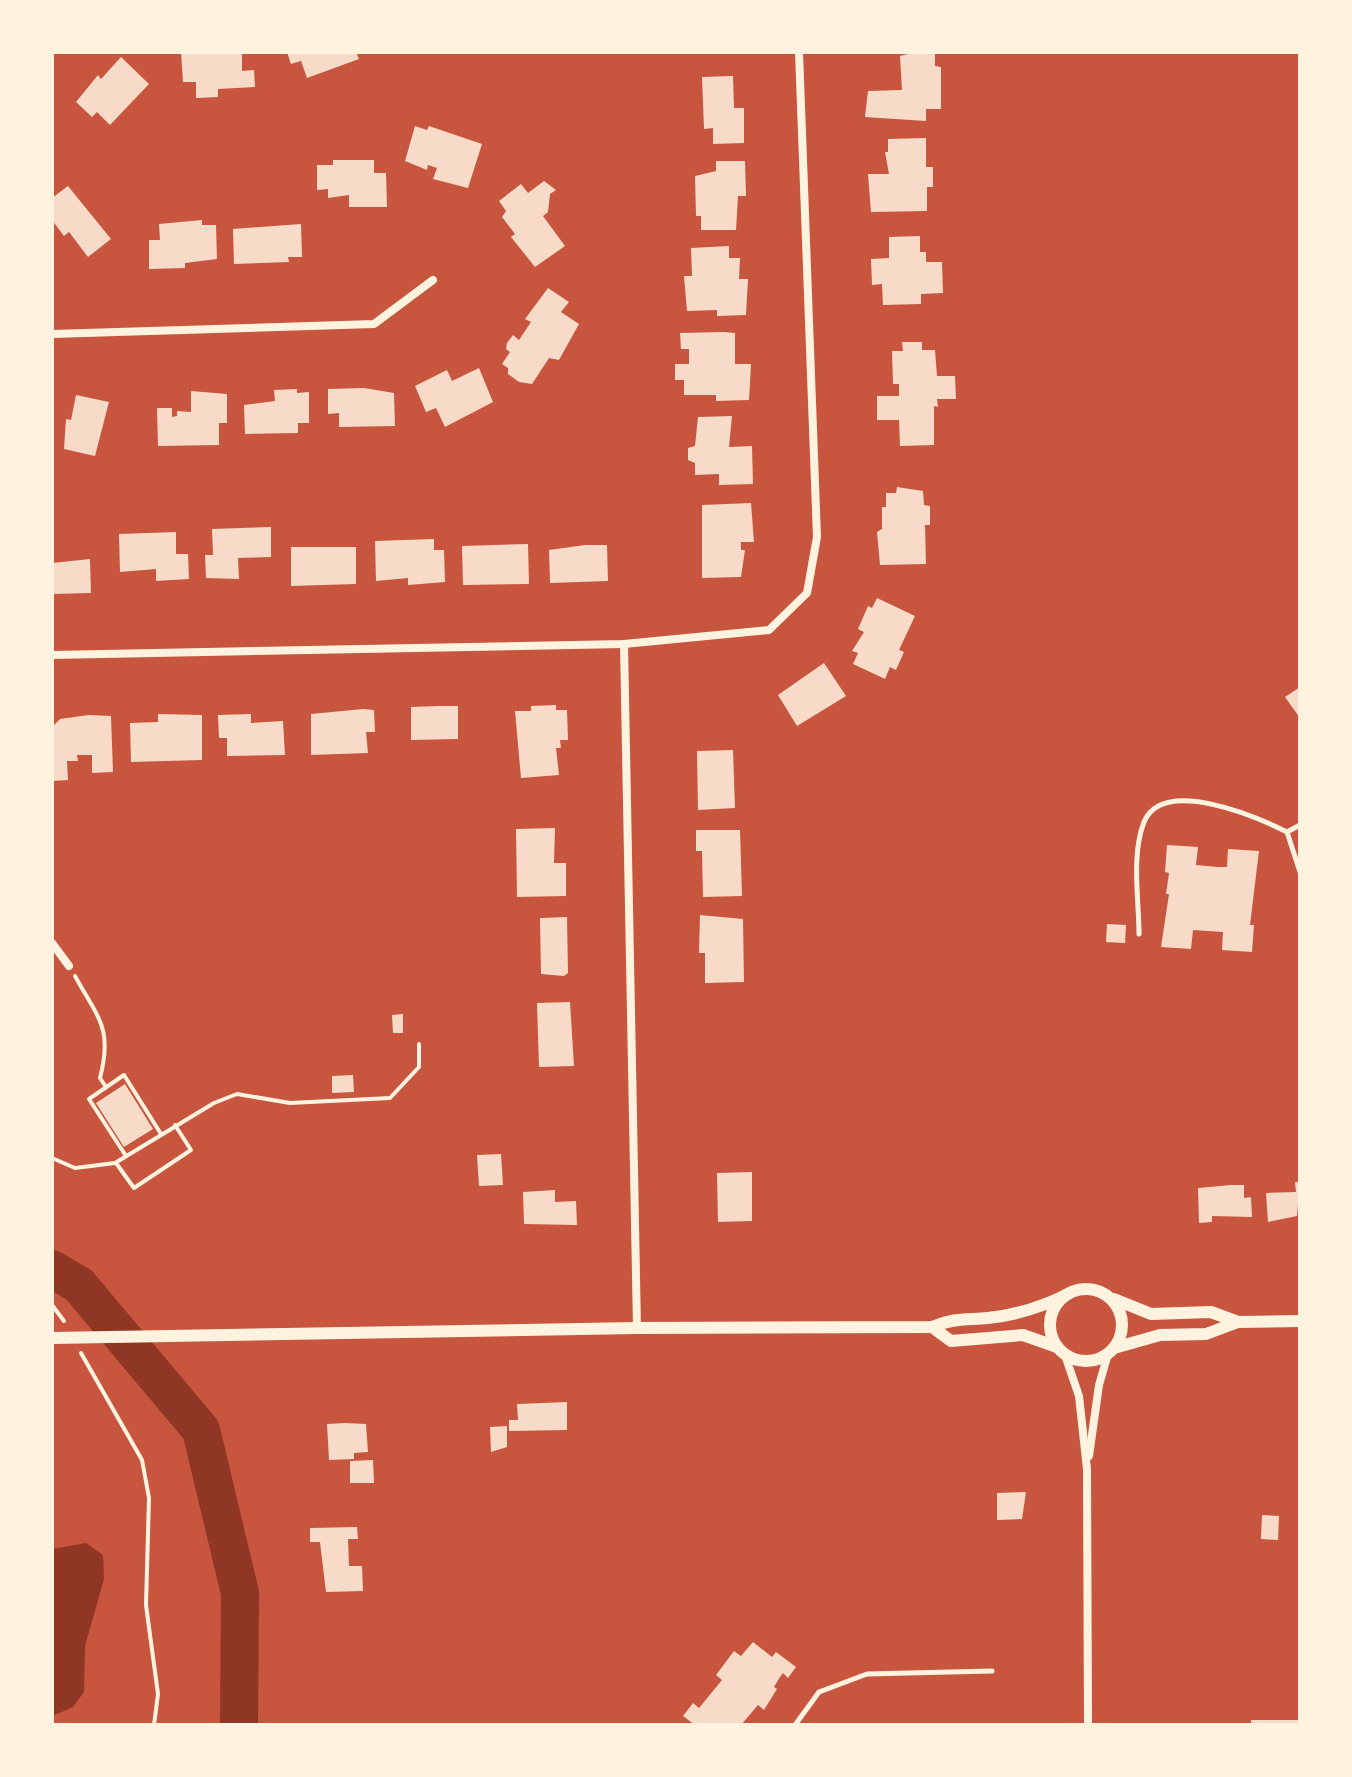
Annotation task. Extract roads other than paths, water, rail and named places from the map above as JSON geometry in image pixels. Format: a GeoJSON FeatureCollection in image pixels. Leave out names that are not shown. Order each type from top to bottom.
{"type":"FeatureCollection","features":[{"type":"Feature","properties":{"kind":"street"},"geometry":{"type":"LineString","coordinates":[[52,655],[624,644],[769,630],[807,593],[817,537],[799,52]]}},
{"type":"Feature","properties":{"kind":"street"},"geometry":{"type":"LineString","coordinates":[[52,334],[374,324],[433,280]]}},
{"type":"Feature","properties":{"kind":"street"},"geometry":{"type":"LineString","coordinates":[[624,644],[637,1328]]}},
{"type":"Feature","properties":{"kind":"street"},"geometry":{"type":"LineString","coordinates":[[52,943],[69,966]]}},
{"type":"Feature","properties":{"kind":"street"},"geometry":{"type":"LineString","coordinates":[[61,1337],[932,1327],[951,1319],[985,1318],[1034,1309],[1068,1294],[1091,1290],[1151,1314],[1211,1312],[1238,1322]]}},
{"type":"Feature","properties":{"kind":"street"},"geometry":{"type":"LineString","coordinates":[[1068,1294],[1058,1302],[1050,1324],[1079,1396],[1087,1469],[1088,1725]]}},
{"type":"Feature","properties":{"kind":"street"},"geometry":{"type":"LineString","coordinates":[[1087,1469],[1099,1385],[1111,1351],[1119,1339],[1121,1318],[1118,1308],[1103,1294]]}},
{"type":"Feature","properties":{"kind":"street"},"geometry":{"type":"LineString","coordinates":[[932,1327],[951,1341],[1023,1335],[1087,1361],[1160,1335],[1206,1334],[1238,1322],[1300,1321]]}},
{"type":"Feature","properties":{"kind":"lane"},"geometry":{"type":"LineString","coordinates":[[1139,934],[1138,842],[1145,819],[1164,804],[1187,801],[1223,806],[1253,815],[1287,832],[1300,872]]}},
{"type":"Feature","properties":{"kind":"lane"},"geometry":{"type":"LineString","coordinates":[[1287,832],[1300,825]]}},
{"type":"Feature","properties":{"kind":"lane"},"geometry":{"type":"LineString","coordinates":[[795,1725],[819,1692],[867,1674],[992,1671]]}},
{"type":"Feature","properties":{"kind":"waterway"},"geometry":{"type":"LineString","coordinates":[[52,1269],[79,1285],[201,1430],[240,1593],[239,1725]]}}]}
